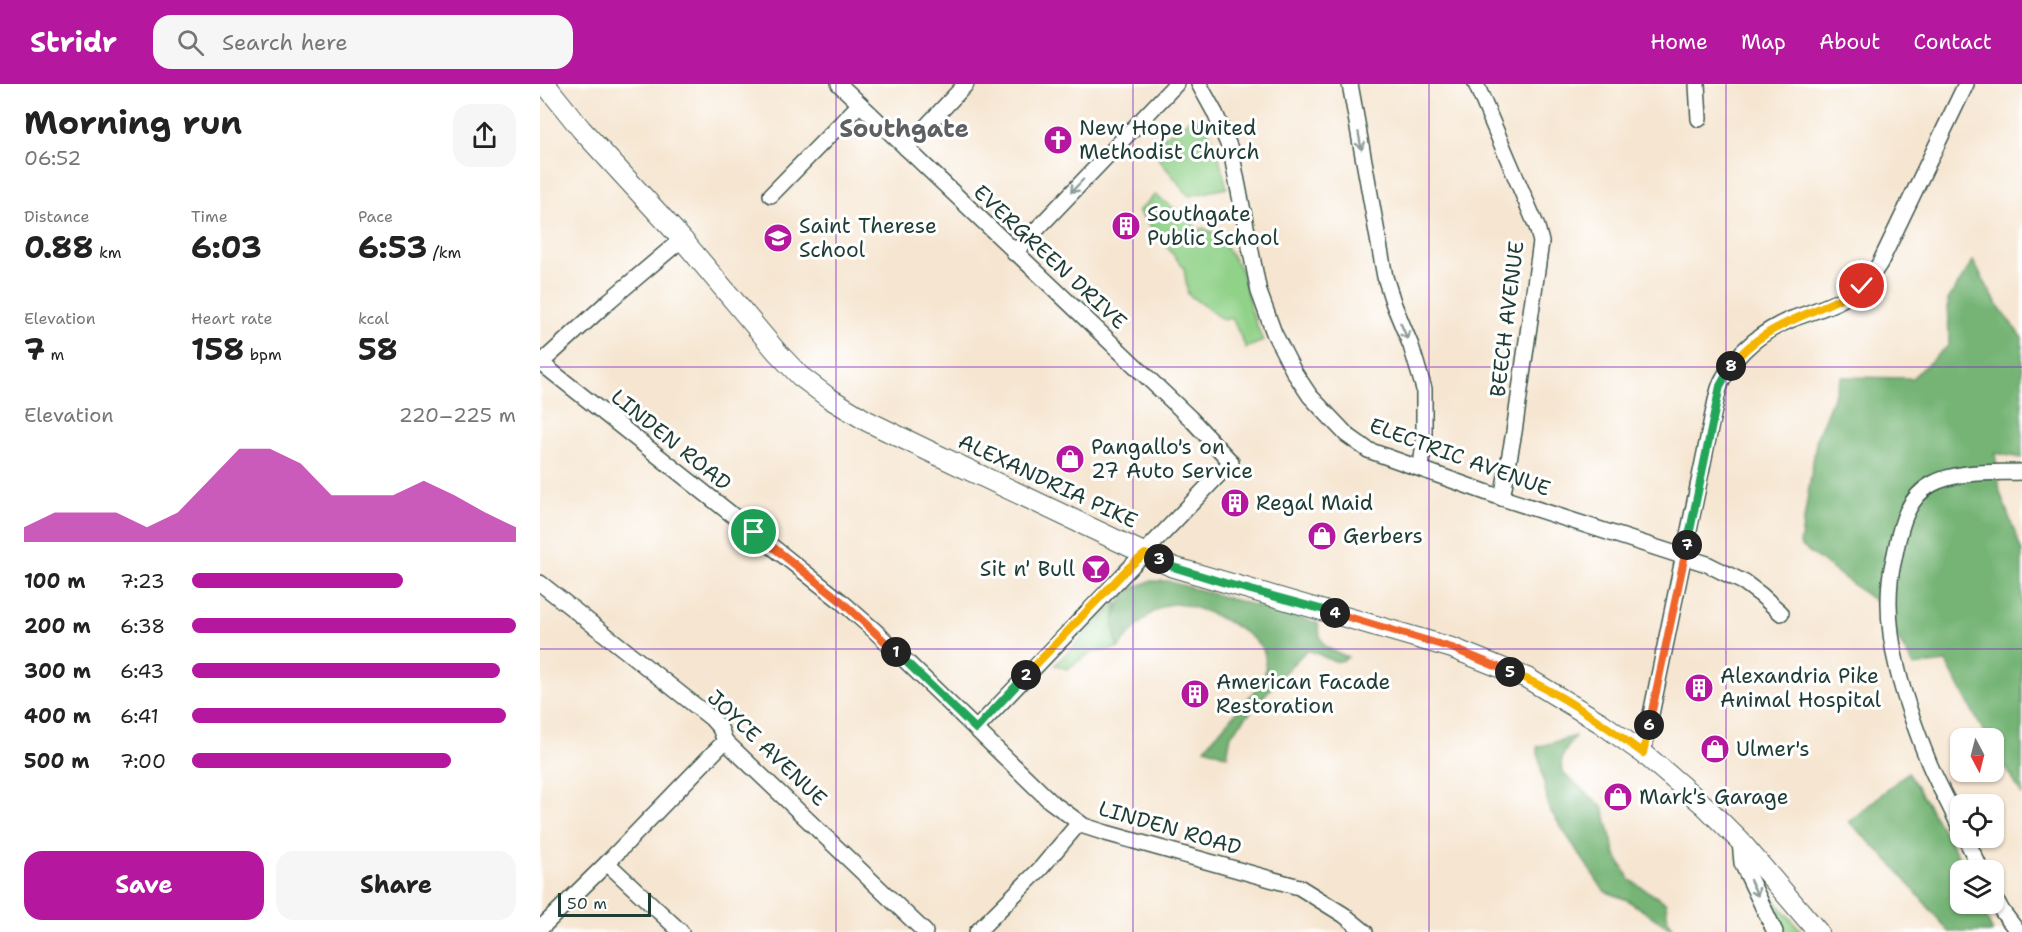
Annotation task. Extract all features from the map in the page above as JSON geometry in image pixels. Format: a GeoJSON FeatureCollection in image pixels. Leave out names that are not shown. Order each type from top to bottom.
{"type":"FeatureCollection","features":[{"type":"Feature","properties":{"kind":"main road","name":"ALEXANDRIA PIKE"},"geometry":{"type":"LineString","coordinates":[[545,84],[581,129],[682,239],[777,352],[800,376],[829,398],[867,421],[1173,567],[1452,648],[1527,678],[1601,723],[1643,753],[1704,806],[1740,841],[1818,932]]}},
{"type":"Feature","properties":{"kind":"street","name":"EVERGREEN DRIVE"},"geometry":{"type":"LineString","coordinates":[[839,84],[1190,418],[1231,462],[1145,554]]}},
{"type":"Feature","properties":{"kind":"street"},"geometry":{"type":"LineString","coordinates":[[906,148],[966,84]]}},
{"type":"Feature","properties":{"kind":"street"},"geometry":{"type":"LineString","coordinates":[[1014,253],[1176,84]]}},
{"type":"Feature","properties":{"kind":"street","name":"ELECTRIC AVENUE"},"geometry":{"type":"LineString","coordinates":[[1199,84],[1215,113],[1231,151],[1259,292],[1274,333],[1294,372],[1310,396],[1339,427],[1368,450],[1502,498],[1707,564],[1745,583],[1781,613]]}},
{"type":"Feature","properties":{"kind":"street"},"geometry":{"type":"LineString","coordinates":[[1350,84],[1385,277],[1394,306],[1411,346],[1424,389],[1421,468]]}},
{"type":"Feature","properties":{"kind":"street","name":"BEECH AVENUE"},"geometry":{"type":"LineString","coordinates":[[1476,84],[1533,217],[1541,242],[1514,432],[1502,498]]}},
{"type":"Feature","properties":{"kind":"street"},"geometry":{"type":"LineString","coordinates":[[1697,84],[1699,119]]}},
{"type":"Feature","properties":{"kind":"street"},"geometry":{"type":"LineString","coordinates":[[1643,753],[1713,414],[1723,377],[1740,354],[1762,335],[1790,320],[1841,300],[1870,278],[1880,263],[1966,84]]}},
{"type":"Feature","properties":{"kind":"street"},"geometry":{"type":"LineString","coordinates":[[771,195],[860,104]]}},
{"type":"Feature","properties":{"kind":"street"},"geometry":{"type":"LineString","coordinates":[[541,364],[597,311],[682,239]]}},
{"type":"Feature","properties":{"kind":"street","name":"LINDEN ROAD"},"geometry":{"type":"LineString","coordinates":[[541,364],[842,602],[875,631],[1039,791],[1079,823],[1120,837],[1299,887],[1343,914],[1365,932]]}},
{"type":"Feature","properties":{"kind":"street"},"geometry":{"type":"LineString","coordinates":[[1950,807],[1926,757],[1898,676],[1891,636],[1890,581],[1900,530],[1916,495],[1929,486],[1944,479],[1985,473],[2022,472]]}},
{"type":"Feature","properties":{"kind":"street"},"geometry":{"type":"LineString","coordinates":[[976,729],[1128,568],[1145,554]]}},
{"type":"Feature","properties":{"kind":"street","name":"JOYCE AVENUE"},"geometry":{"type":"LineString","coordinates":[[540,583],[711,718],[720,728],[725,741],[925,932]]}},
{"type":"Feature","properties":{"kind":"street"},"geometry":{"type":"LineString","coordinates":[[540,929],[725,741]]}},
{"type":"Feature","properties":{"kind":"street"},"geometry":{"type":"LineString","coordinates":[[977,932],[1041,868],[1079,823]]}},
{"type":"Feature","properties":{"kind":"street"},"geometry":{"type":"LineString","coordinates":[[1740,841],[1742,863],[1775,932]]}},
{"type":"Feature","properties":{"kind":"street"},"geometry":{"type":"LineString","coordinates":[[607,863],[681,932]]}},
{"type":"Feature","properties":{"kind":"street"},"geometry":{"type":"LineString","coordinates":[[2004,914],[2018,932]]}},
{"type":"Feature","properties":{"kind":"green space"},"geometry":{"type":"Polygon","coordinates":[[[1193,117],[1205,122],[1218,154],[1227,188],[1189,196],[1149,147],[1193,117]]]}},
{"type":"Feature","properties":{"kind":"green space"},"geometry":{"type":"Polygon","coordinates":[[[1155,195],[1188,218],[1198,230],[1203,228],[1218,235],[1242,271],[1251,310],[1263,341],[1246,348],[1232,318],[1223,320],[1188,294],[1184,268],[1138,211],[1155,195]]]}},
{"type":"Feature","properties":{"kind":"green space"},"geometry":{"type":"Polygon","coordinates":[[[1973,261],[1997,304],[2022,338],[2022,458],[1995,453],[2000,492],[2022,552],[2022,795],[2004,765],[2004,728],[1982,728],[1946,662],[1914,666],[1876,602],[1800,545],[1817,437],[1841,377],[1912,378],[1949,345],[1948,300],[1973,261]]]}},
{"type":"Feature","properties":{"kind":"green space"},"geometry":{"type":"Polygon","coordinates":[[[1152,581],[1167,581],[1318,623],[1323,643],[1348,657],[1332,661],[1306,651],[1281,676],[1231,735],[1227,756],[1205,748],[1264,680],[1266,662],[1264,652],[1248,635],[1235,626],[1205,611],[1177,604],[1167,605],[1152,613],[1118,648],[1115,625],[1118,606],[1130,591],[1152,581]]]}},
{"type":"Feature","properties":{"kind":"green space"},"geometry":{"type":"Polygon","coordinates":[[[1117,603],[1113,626],[1118,648],[1090,653],[1067,669],[1055,665],[1117,603]]]}},
{"type":"Feature","properties":{"kind":"green space"},"geometry":{"type":"Polygon","coordinates":[[[1575,736],[1564,753],[1561,764],[1564,774],[1603,807],[1616,856],[1630,880],[1666,903],[1668,921],[1674,931],[1627,900],[1604,891],[1549,809],[1537,747],[1575,736]]]}},
{"type":"Feature","properties":{"kind":"green space"},"geometry":{"type":"Polygon","coordinates":[[[1908,772],[1950,842],[1950,848],[1954,848],[1960,860],[1950,860],[1950,914],[1985,914],[1993,932],[1949,932],[1893,865],[1849,822],[1908,772]]]}},
{"type":"Feature","properties":{"kind":"green space"},"geometry":{"type":"Polygon","coordinates":[[[1754,876],[1802,932],[1780,932],[1754,876]]]}},
{"type":"Feature","properties":{"kind":"place","name":"New Hope United Methodist Church"},"geometry":{"type":"Point","coordinates":[1058,140]}},
{"type":"Feature","properties":{"kind":"place","name":"Southgate Public School"},"geometry":{"type":"Point","coordinates":[1126,226]}},
{"type":"Feature","properties":{"kind":"place","name":"Saint Therese School"},"geometry":{"type":"Point","coordinates":[778,238]}},
{"type":"Feature","properties":{"kind":"place","name":"Pangallo's on 27 Auto Service"},"geometry":{"type":"Point","coordinates":[1070,459]}},
{"type":"Feature","properties":{"kind":"place","name":"Regal Maid"},"geometry":{"type":"Point","coordinates":[1235,503]}},
{"type":"Feature","properties":{"kind":"place","name":"Gerbers"},"geometry":{"type":"Point","coordinates":[1322,536]}},
{"type":"Feature","properties":{"kind":"place","name":"Sit n' Bull"},"geometry":{"type":"Point","coordinates":[1096,569]}},
{"type":"Feature","properties":{"kind":"place","name":"Alexandria Pike Animal Hospital"},"geometry":{"type":"Point","coordinates":[1699,688]}},
{"type":"Feature","properties":{"kind":"place","name":"American Facade Restoration"},"geometry":{"type":"Point","coordinates":[1195,694]}},
{"type":"Feature","properties":{"kind":"place","name":"Ulmer's"},"geometry":{"type":"Point","coordinates":[1715,749]}},
{"type":"Feature","properties":{"kind":"place","name":"Mark's Garage"},"geometry":{"type":"Point","coordinates":[1618,797]}},
{"type":"Feature","properties":{"kind":"district","name":"Southgate"},"geometry":{"type":"Point","coordinates":[904,129]}},
{"type":"Feature","properties":{"kind":"route"},"geometry":{"type":"LineString","coordinates":[[754,532],[875,631],[976,729],[1128,568],[1145,554],[1173,567],[1225,583],[1452,648],[1527,678],[1601,723],[1643,753],[1723,377],[1740,354],[1762,335],[1790,320],[1841,300],[1862,286]]}}]}
